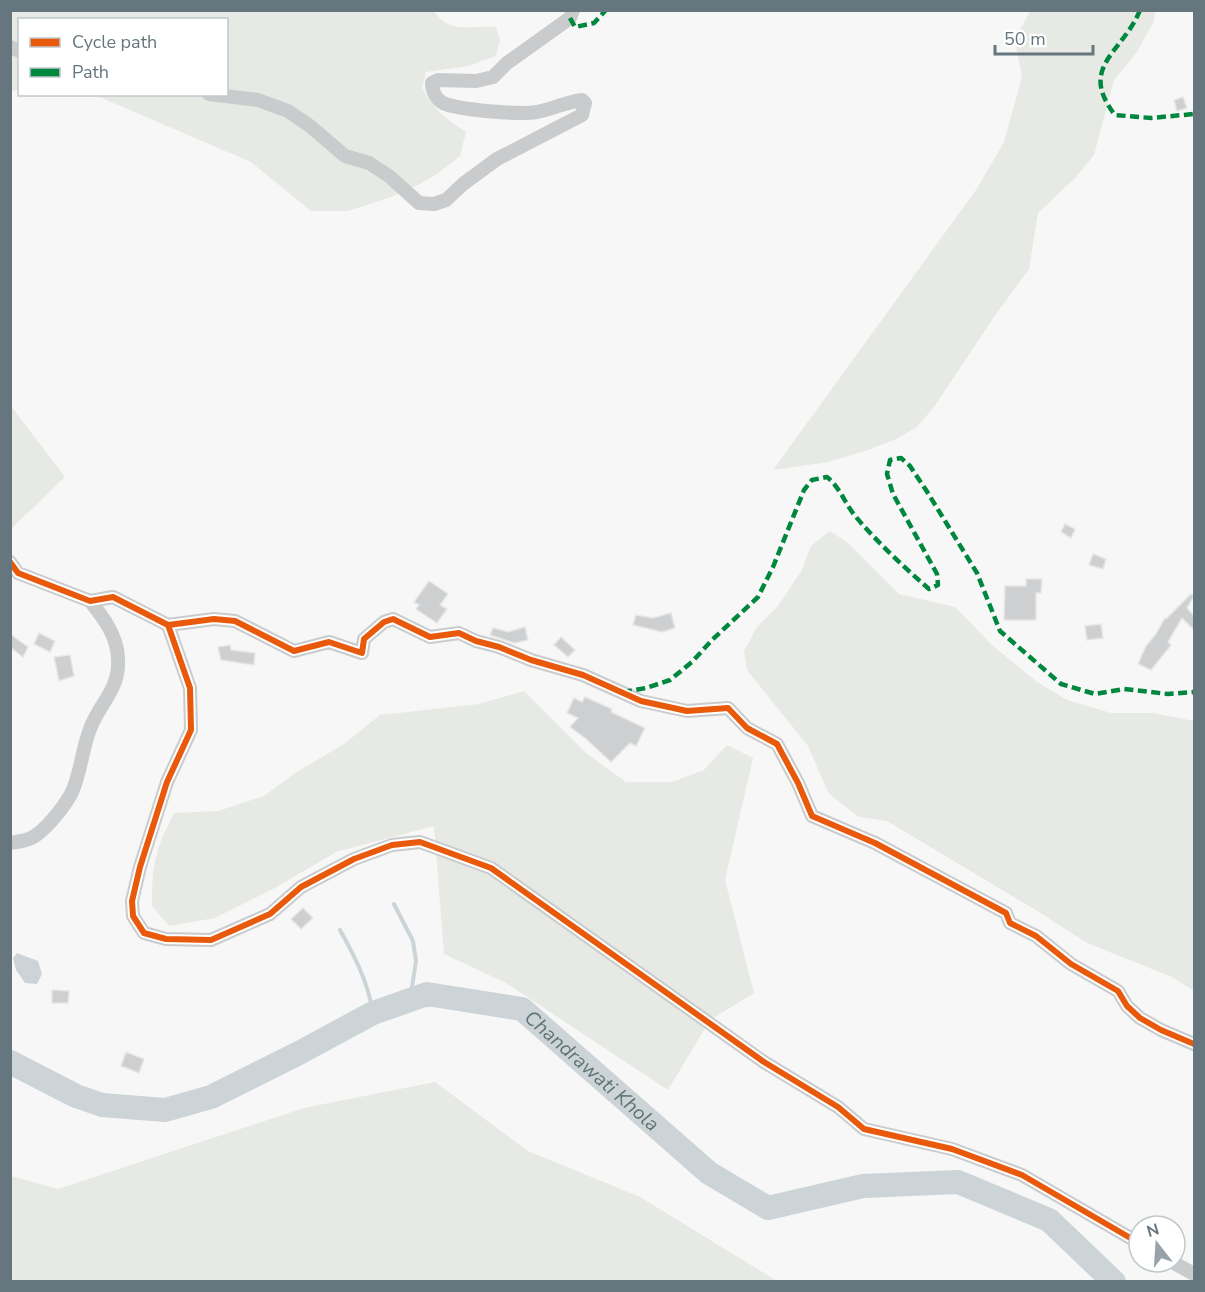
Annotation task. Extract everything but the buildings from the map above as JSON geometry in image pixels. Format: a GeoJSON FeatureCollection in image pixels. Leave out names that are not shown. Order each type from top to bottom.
{"type":"FeatureCollection","features":[{"type":"Feature","properties":{"kind":"street"},"geometry":{"type":"LineString","coordinates":[[225,96],[258,100],[288,111],[310,126],[345,156],[369,163],[389,176],[419,203],[434,204],[446,200],[497,159],[582,115],[585,103],[582,100],[573,101],[535,112],[477,110],[441,102],[432,92],[432,83],[438,80],[476,81],[493,77],[507,63],[570,18],[573,10]]}},
{"type":"Feature","properties":{"kind":"street"},"geometry":{"type":"LineString","coordinates":[[10,562],[18,573],[90,601],[105,620],[114,637],[118,655],[118,675],[107,700],[90,728],[71,792],[50,822],[31,838],[10,843]]}},
{"type":"Feature","properties":{"kind":"street"},"geometry":{"type":"LineString","coordinates":[[90,601],[113,597],[168,625],[214,619],[234,621],[294,651],[329,642],[362,652],[364,639],[384,622],[393,619],[430,637],[459,633],[476,641],[499,646],[531,660],[583,675],[641,701],[687,711],[728,708],[747,728],[777,744],[798,783],[812,816],[875,843],[1006,913],[1010,923],[1036,936],[1071,964],[1118,992],[1127,1006],[1140,1018],[1194,1044]]}},
{"type":"Feature","properties":{"kind":"street"},"geometry":{"type":"LineString","coordinates":[[168,625],[190,688],[191,730],[167,782],[140,867],[132,901],[133,916],[144,933],[166,939],[212,940],[270,914],[301,887],[354,859],[392,845],[420,842],[491,868],[764,1062],[838,1107],[864,1130],[952,1149],[1022,1175],[1127,1236]]}},
{"type":"Feature","properties":{"kind":"shaded area"},"geometry":{"type":"Polygon","coordinates":[[[1032,10],[1155,11],[1154,21],[1137,52],[1114,80],[1094,155],[1075,178],[1038,213],[1029,269],[934,407],[917,427],[896,439],[865,451],[828,462],[773,470],[976,190],[1004,142],[1022,77],[1015,40],[1032,10]]]}},
{"type":"Feature","properties":{"kind":"shaded area"},"geometry":{"type":"Polygon","coordinates":[[[11,11],[434,11],[440,19],[454,26],[496,27],[500,40],[496,56],[468,66],[426,72],[422,88],[431,102],[452,123],[466,132],[460,156],[418,185],[391,197],[348,211],[311,211],[251,162],[97,96],[228,96],[228,18],[18,18],[18,90],[11,91],[11,11]]]}},
{"type":"Feature","properties":{"kind":"shaded area"},"geometry":{"type":"Polygon","coordinates":[[[11,406],[65,477],[10,529],[11,406]]]}},
{"type":"Feature","properties":{"kind":"shaded area"},"geometry":{"type":"Polygon","coordinates":[[[830,531],[848,543],[899,594],[955,607],[992,645],[1037,682],[1067,700],[1111,713],[1153,713],[1194,721],[1194,991],[1172,977],[1087,943],[887,821],[859,817],[829,794],[808,746],[747,670],[744,651],[757,627],[778,606],[802,570],[811,546],[830,531]]]}},
{"type":"Feature","properties":{"kind":"shaded area"},"geometry":{"type":"Polygon","coordinates":[[[524,691],[586,753],[626,782],[672,782],[704,770],[727,745],[753,758],[725,880],[754,993],[710,1020],[668,1090],[506,983],[444,954],[434,826],[336,852],[275,888],[215,918],[169,926],[152,906],[156,858],[174,813],[218,811],[264,796],[295,773],[344,744],[380,715],[479,704],[524,691]]]}},
{"type":"Feature","properties":{"kind":"shaded area"},"geometry":{"type":"Polygon","coordinates":[[[17,953],[38,961],[42,974],[37,984],[25,983],[16,970],[13,958],[17,953]]]}},
{"type":"Feature","properties":{"kind":"shaded area"},"geometry":{"type":"Polygon","coordinates":[[[435,1082],[528,1151],[640,1197],[777,1281],[11,1281],[11,1176],[58,1189],[304,1108],[435,1082]]]}},
{"type":"Feature","properties":{"kind":"waterway"},"geometry":{"type":"LineString","coordinates":[[394,904],[413,941],[416,961],[410,1000]]}},
{"type":"Feature","properties":{"kind":"waterway"},"geometry":{"type":"LineString","coordinates":[[340,930],[360,970],[373,1013]]}},
{"type":"Feature","properties":{"kind":"waterway","name":"Chandrawati Khola"},"geometry":{"type":"LineString","coordinates":[[10,1062],[76,1096],[102,1105],[165,1110],[211,1097],[373,1013],[427,994],[522,1009],[709,1173],[768,1208],[863,1186],[958,1182],[1049,1220],[1114,1282]]}},
{"type":"Feature","properties":{"kind":"marked path"},"geometry":{"type":"LineString","coordinates":[[570,18],[575,27],[594,23],[606,10]]}},
{"type":"Feature","properties":{"kind":"marked path"},"geometry":{"type":"LineString","coordinates":[[1140,10],[1133,25],[1107,60],[1102,71],[1101,84],[1105,98],[1115,115],[1151,118],[1194,114]]}},
{"type":"Feature","properties":{"kind":"marked path"},"geometry":{"type":"LineString","coordinates":[[623,692],[646,688],[670,680],[692,662],[758,597],[773,567],[804,490],[812,480],[827,477],[856,517],[891,554],[929,589],[938,585],[937,574],[893,494],[887,474],[890,460],[901,458],[910,466],[926,490],[977,573],[1000,631],[1061,684],[1095,694],[1124,689],[1168,694],[1194,692]]}},
{"type":"Feature","properties":{"kind":"cycle path"},"geometry":{"type":"LineString","coordinates":[[10,562],[18,573],[90,601],[113,597],[168,625],[190,688],[191,730],[167,782],[140,867],[132,901],[133,916],[144,933],[166,939],[211,940],[270,914],[301,887],[354,859],[392,845],[420,842],[491,868],[764,1062],[838,1107],[864,1129],[952,1149],[1022,1175],[1127,1236]]}},
{"type":"Feature","properties":{"kind":"cycle path"},"geometry":{"type":"LineString","coordinates":[[168,625],[214,619],[235,621],[294,651],[329,642],[362,653],[364,639],[384,622],[393,619],[430,637],[459,633],[531,660],[583,675],[641,701],[687,711],[728,708],[747,728],[777,744],[798,783],[812,816],[875,843],[1006,913],[1010,923],[1036,936],[1071,964],[1118,991],[1127,1006],[1140,1018],[1194,1044]]}}]}
